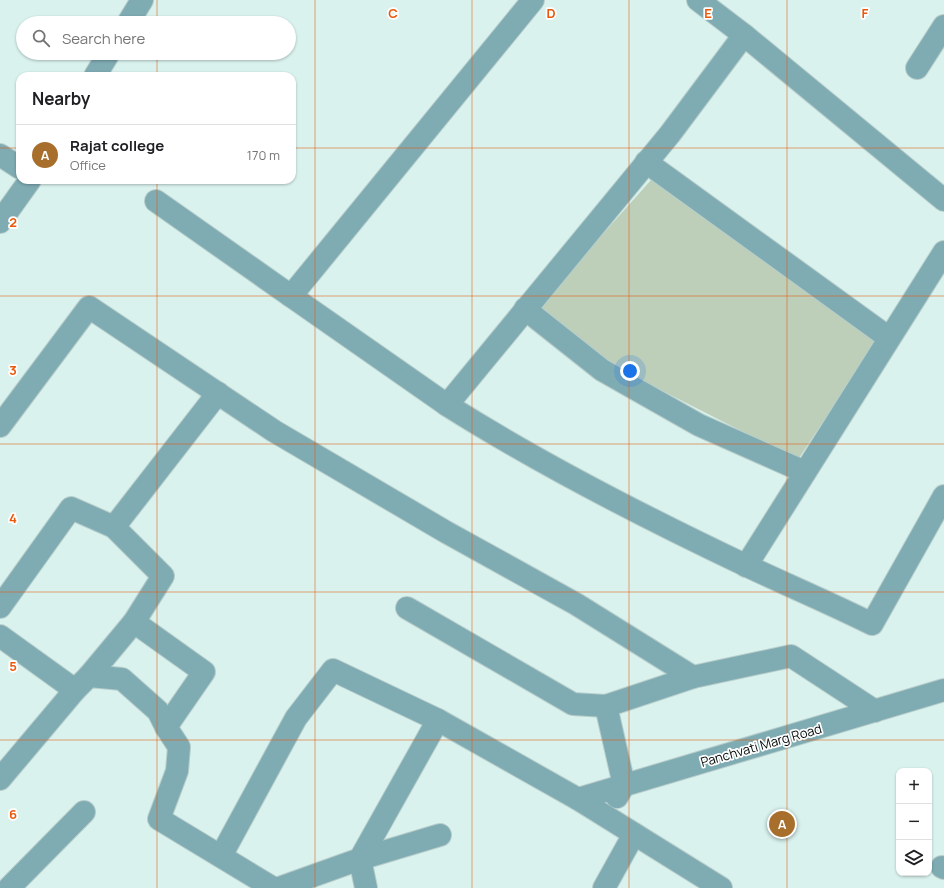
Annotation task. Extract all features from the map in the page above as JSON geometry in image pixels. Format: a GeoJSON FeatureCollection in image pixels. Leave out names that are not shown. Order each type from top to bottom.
{"type":"FeatureCollection","features":[{"type":"Feature","properties":{"kind":"street"},"geometry":{"type":"LineString","coordinates":[[132,16],[142,0]]}},
{"type":"Feature","properties":{"kind":"street"},"geometry":{"type":"LineString","coordinates":[[291,296],[533,0]]}},
{"type":"Feature","properties":{"kind":"street"},"geometry":{"type":"LineString","coordinates":[[698,0],[744,35],[944,200]]}},
{"type":"Feature","properties":{"kind":"street"},"geometry":{"type":"LineString","coordinates":[[918,68],[944,26]]}},
{"type":"Feature","properties":{"kind":"street"},"geometry":{"type":"LineString","coordinates":[[447,405],[679,121],[744,35]]}},
{"type":"Feature","properties":{"kind":"street"},"geometry":{"type":"LineString","coordinates":[[97,72],[105,60]]}},
{"type":"Feature","properties":{"kind":"street"},"geometry":{"type":"LineString","coordinates":[[0,155],[16,165]]}},
{"type":"Feature","properties":{"kind":"street"},"geometry":{"type":"LineString","coordinates":[[646,162],[889,338]]}},
{"type":"Feature","properties":{"kind":"street"},"geometry":{"type":"LineString","coordinates":[[0,222],[27,184]]}},
{"type":"Feature","properties":{"kind":"street"},"geometry":{"type":"LineString","coordinates":[[156,201],[472,421],[582,484],[746,566],[872,624],[944,496]]}},
{"type":"Feature","properties":{"kind":"street"},"geometry":{"type":"LineString","coordinates":[[746,566],[944,252]]}},
{"type":"Feature","properties":{"kind":"street"},"geometry":{"type":"LineString","coordinates":[[0,426],[89,307],[274,431],[446,532],[576,604],[693,677]]}},
{"type":"Feature","properties":{"kind":"street"},"geometry":{"type":"LineString","coordinates":[[525,310],[602,370],[699,425],[805,472]]}},
{"type":"Feature","properties":{"kind":"street"},"geometry":{"type":"LineString","coordinates":[[114,527],[218,393]]}},
{"type":"Feature","properties":{"kind":"street"},"geometry":{"type":"LineString","coordinates":[[0,607],[71,508],[114,527],[163,576],[134,622],[0,779]]}},
{"type":"Feature","properties":{"kind":"street"},"geometry":{"type":"LineString","coordinates":[[407,608],[573,704],[606,706],[693,677],[791,656],[875,711]]}},
{"type":"Feature","properties":{"kind":"street"},"geometry":{"type":"LineString","coordinates":[[134,622],[204,672],[166,727]]}},
{"type":"Feature","properties":{"kind":"street"},"geometry":{"type":"LineString","coordinates":[[0,636],[82,683],[122,679],[158,711],[179,747],[177,772],[159,819],[273,888]]}},
{"type":"Feature","properties":{"kind":"street"},"geometry":{"type":"LineString","coordinates":[[221,856],[296,718],[333,670],[438,720],[578,798],[721,888]]}},
{"type":"Feature","properties":{"kind":"street","name":"Panchvati Marg Road"},"geometry":{"type":"LineString","coordinates":[[578,798],[944,690]]}},
{"type":"Feature","properties":{"kind":"street"},"geometry":{"type":"LineString","coordinates":[[606,706],[624,785],[606,816]]}},
{"type":"Feature","properties":{"kind":"street"},"geometry":{"type":"LineString","coordinates":[[366,888],[360,859],[438,720]]}},
{"type":"Feature","properties":{"kind":"street"},"geometry":{"type":"LineString","coordinates":[[9,888],[84,812]]}},
{"type":"Feature","properties":{"kind":"street"},"geometry":{"type":"LineString","coordinates":[[604,888],[634,834]]}},
{"type":"Feature","properties":{"kind":"street"},"geometry":{"type":"LineString","coordinates":[[279,888],[360,859],[440,835]]}},
{"type":"Feature","properties":{"kind":"green space"},"geometry":{"type":"Polygon","coordinates":[[[651,180],[876,342],[799,458],[757,439],[600,359],[536,309],[651,180]]]}},
{"type":"Feature","properties":{"kind":"place","name":"Rajat college"},"geometry":{"type":"Point","coordinates":[782,824]}}]}
